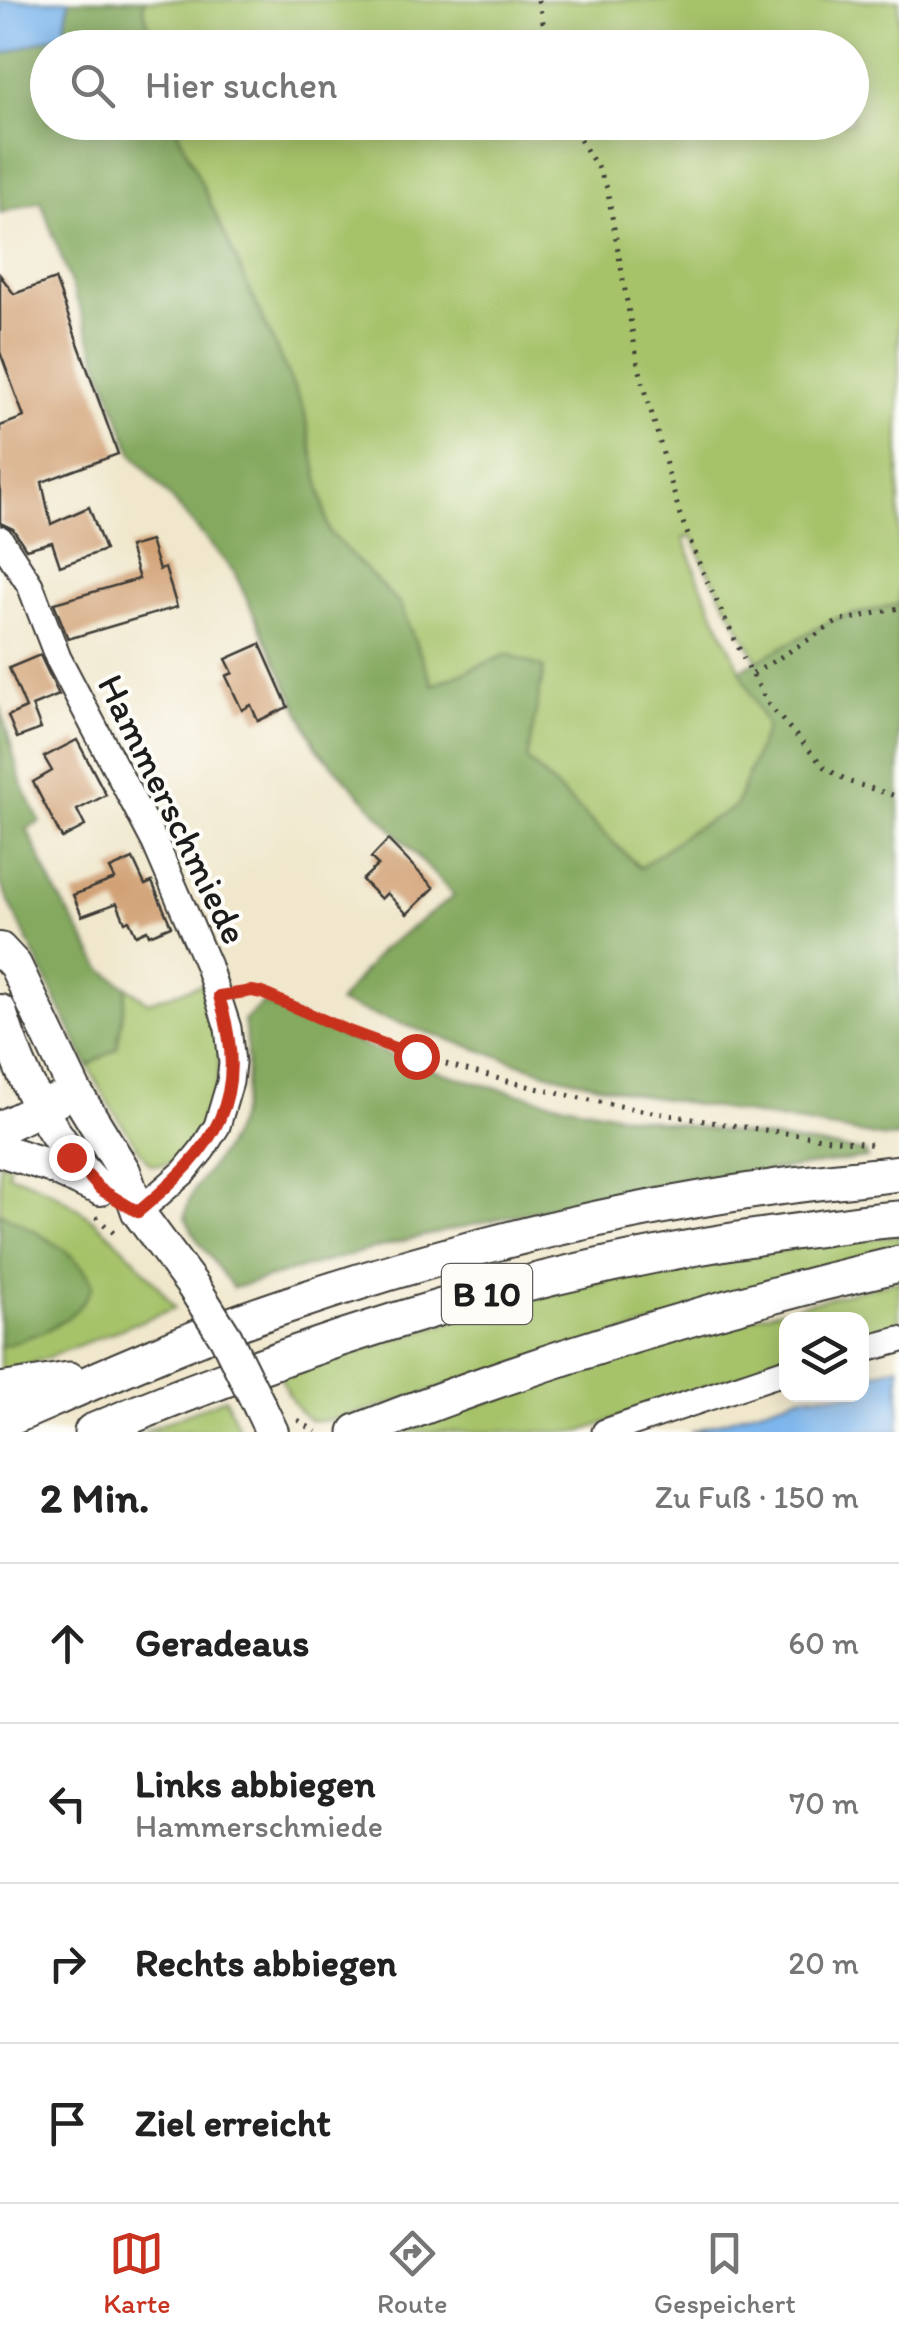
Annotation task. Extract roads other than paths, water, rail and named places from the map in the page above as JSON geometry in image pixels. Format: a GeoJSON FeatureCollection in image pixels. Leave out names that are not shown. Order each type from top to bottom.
{"type":"FeatureCollection","features":[{"type":"Feature","properties":{"kind":"highway","name":"B 10"},"geometry":{"type":"LineString","coordinates":[[0,1422],[270,1310],[465,1250],[894,1160]]}},
{"type":"Feature","properties":{"kind":"highway","name":"B 10"},"geometry":{"type":"LineString","coordinates":[[92,1432],[292,1353],[408,1315],[545,1278],[738,1240],[899,1219]]}},
{"type":"Feature","properties":{"kind":"highway"},"geometry":{"type":"LineString","coordinates":[[357,1432],[426,1404],[608,1342],[728,1306],[899,1264]]}},
{"type":"Feature","properties":{"kind":"highway"},"geometry":{"type":"LineString","coordinates":[[0,1391],[109,1374]]}},
{"type":"Feature","properties":{"kind":"main road"},"geometry":{"type":"LineString","coordinates":[[0,948],[22,977],[75,1090],[124,1171],[138,1212],[226,1338],[266,1420]]}},
{"type":"Feature","properties":{"kind":"main road"},"geometry":{"type":"LineString","coordinates":[[0,1011],[13,1052],[40,1109],[94,1200]]}},
{"type":"Feature","properties":{"kind":"main road"},"geometry":{"type":"LineString","coordinates":[[0,1128],[75,1090]]}},
{"type":"Feature","properties":{"kind":"main road"},"geometry":{"type":"LineString","coordinates":[[0,1103],[16,1102],[40,1109]]}},
{"type":"Feature","properties":{"kind":"main road"},"geometry":{"type":"LineString","coordinates":[[0,1150],[50,1166],[94,1200],[138,1212]]}},
{"type":"Feature","properties":{"kind":"street","name":"Hammerschmiede"},"geometry":{"type":"LineString","coordinates":[[0,538],[30,585],[58,658],[155,842],[219,996],[228,1028],[232,1063],[222,1112],[194,1161],[138,1212]]}},
{"type":"Feature","properties":{"kind":"street"},"geometry":{"type":"LineString","coordinates":[[869,1348],[899,1340]]}},
{"type":"Feature","properties":{"kind":"street"},"geometry":{"type":"LineString","coordinates":[[605,1432],[779,1373]]}},
{"type":"Feature","properties":{"kind":"water"},"geometry":{"type":"Polygon","coordinates":[[[0,0],[69,0],[64,30],[30,30],[30,45],[0,55],[0,0]]]}},
{"type":"Feature","properties":{"kind":"water"},"geometry":{"type":"Polygon","coordinates":[[[899,1366],[899,1432],[690,1432],[782,1402],[869,1402],[869,1375],[899,1366]]]}}]}
